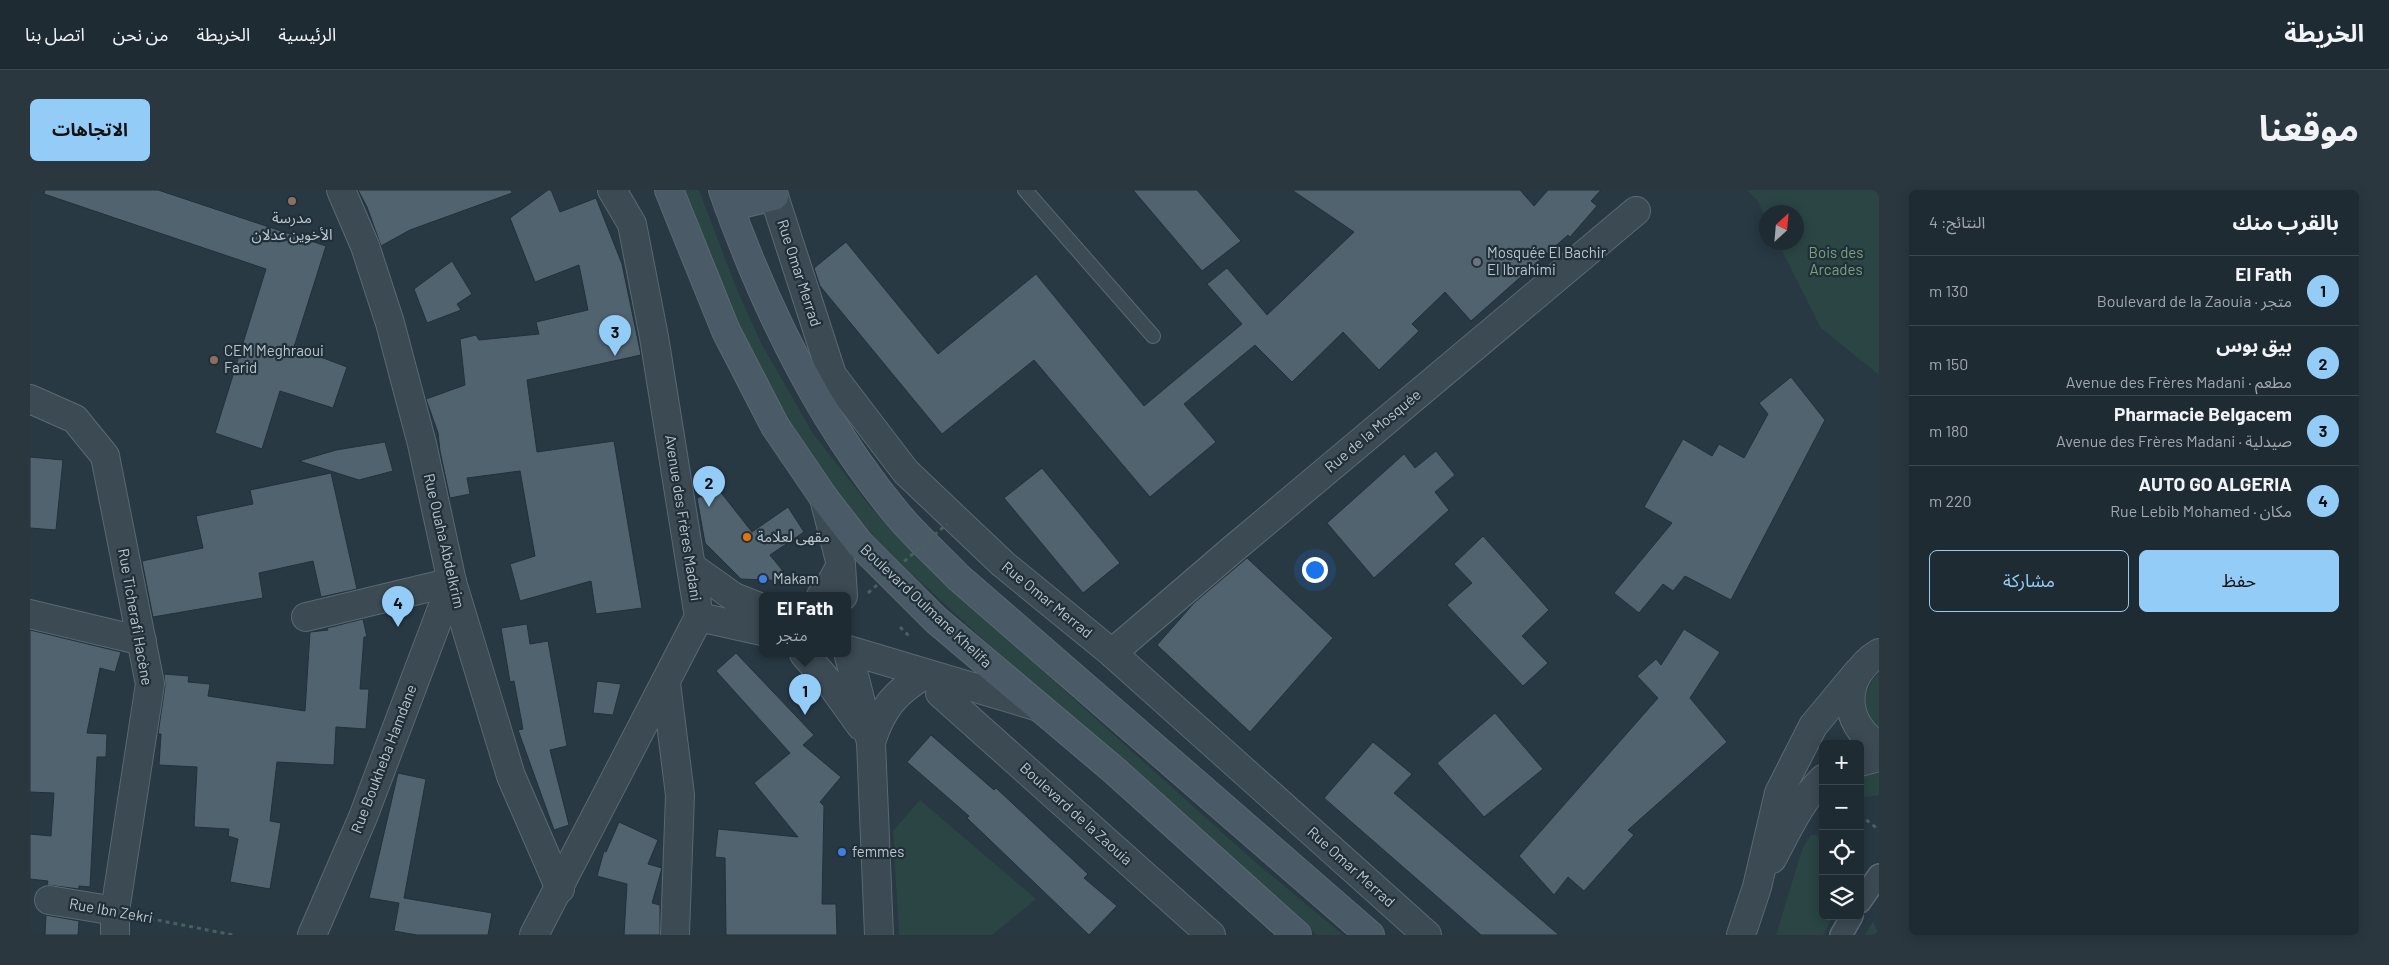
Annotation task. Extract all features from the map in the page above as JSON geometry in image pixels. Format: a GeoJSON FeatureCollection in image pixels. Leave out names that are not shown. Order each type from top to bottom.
{"type":"FeatureCollection","features":[{"type":"Feature","properties":{"kind":"main road","name":"Boulevard Oulmane Khelifa"},"geometry":{"type":"LineString","coordinates":[[669,190],[726,331],[775,426],[824,498],[859,543],[929,613],[1114,771],[1297,935]]}},
{"type":"Feature","properties":{"kind":"main road"},"geometry":{"type":"LineString","coordinates":[[773,193],[726,199],[791,353],[839,437],[898,515],[958,577],[1370,935]]}},
{"type":"Feature","properties":{"kind":"street","name":"Rue Ouaha Abdelkrim"},"geometry":{"type":"LineString","coordinates":[[341,190],[364,246],[390,323],[422,444],[452,582],[511,776],[560,889]]}},
{"type":"Feature","properties":{"kind":"street","name":"Avenue des Frères Madani"},"geometry":{"type":"LineString","coordinates":[[534,935],[560,889],[699,617],[693,568],[677,492],[654,337],[632,224],[612,190]]}},
{"type":"Feature","properties":{"kind":"street","name":"Rue Omar Merrad"},"geometry":{"type":"LineString","coordinates":[[773,193],[832,375],[906,472],[1003,564],[1112,653],[1427,935]]}},
{"type":"Feature","properties":{"kind":"street","name":"Rue de la Mosquée"},"geometry":{"type":"LineString","coordinates":[[1112,653],[1636,211]]}},
{"type":"Feature","properties":{"kind":"street","name":"Rue Ticherafi Hacène"},"geometry":{"type":"LineString","coordinates":[[30,399],[75,419],[105,456],[150,684],[115,923]]}},
{"type":"Feature","properties":{"kind":"street"},"geometry":{"type":"LineString","coordinates":[[824,498],[840,565],[856,595]]}},
{"type":"Feature","properties":{"kind":"street"},"geometry":{"type":"LineString","coordinates":[[825,592],[840,565]]}},
{"type":"Feature","properties":{"kind":"street"},"geometry":{"type":"LineString","coordinates":[[693,568],[734,597],[759,607]]}},
{"type":"Feature","properties":{"kind":"street"},"geometry":{"type":"LineString","coordinates":[[306,617],[452,582]]}},
{"type":"Feature","properties":{"kind":"street","name":"Rue Boukheba Hamdane"},"geometry":{"type":"LineString","coordinates":[[312,935],[363,817],[452,582]]}},
{"type":"Feature","properties":{"kind":"street"},"geometry":{"type":"LineString","coordinates":[[30,614],[142,641]]}},
{"type":"Feature","properties":{"kind":"street"},"geometry":{"type":"LineString","coordinates":[[699,617],[759,630]]}},
{"type":"Feature","properties":{"kind":"street"},"geometry":{"type":"LineString","coordinates":[[851,652],[933,684],[1036,706]]}},
{"type":"Feature","properties":{"kind":"street"},"geometry":{"type":"LineString","coordinates":[[1740,935],[1757,887],[1773,813],[1787,776],[1813,726],[1869,659],[1879,653]]}},
{"type":"Feature","properties":{"kind":"street"},"geometry":{"type":"LineString","coordinates":[[807,657],[833,687],[871,742]]}},
{"type":"Feature","properties":{"kind":"street"},"geometry":{"type":"LineString","coordinates":[[850,657],[871,742],[879,935]]}},
{"type":"Feature","properties":{"kind":"street"},"geometry":{"type":"LineString","coordinates":[[1857,673],[1852,687],[1850,702],[1853,717],[1860,730],[1879,746]]}},
{"type":"Feature","properties":{"kind":"street"},"geometry":{"type":"LineString","coordinates":[[666,683],[680,795],[675,933]]}},
{"type":"Feature","properties":{"kind":"street"},"geometry":{"type":"LineString","coordinates":[[871,742],[878,720],[890,701],[907,686],[933,684]]}},
{"type":"Feature","properties":{"kind":"street","name":"Boulevard de la Zaouia"},"geometry":{"type":"LineString","coordinates":[[933,684],[1211,935]]}},
{"type":"Feature","properties":{"kind":"street"},"geometry":{"type":"LineString","coordinates":[[1864,761],[1879,757]]}},
{"type":"Feature","properties":{"kind":"street"},"geometry":{"type":"LineString","coordinates":[[1757,887],[1800,808],[1813,788],[1819,783]]}},
{"type":"Feature","properties":{"kind":"street"},"geometry":{"type":"LineString","coordinates":[[1864,896],[1879,875]]}},
{"type":"Feature","properties":{"kind":"street","name":"Rue Ibn Zekri"},"geometry":{"type":"LineString","coordinates":[[48,900],[115,923]]}},
{"type":"Feature","properties":{"kind":"street"},"geometry":{"type":"LineString","coordinates":[[1841,935],[1850,920]]}},
{"type":"Feature","properties":{"kind":"lane"},"geometry":{"type":"LineString","coordinates":[[1025,190],[1153,336]]}},
{"type":"Feature","properties":{"kind":"path"},"geometry":{"type":"LineString","coordinates":[[856,595],[948,524]]}},
{"type":"Feature","properties":{"kind":"path"},"geometry":{"type":"LineString","coordinates":[[1864,818],[1879,830]]}},
{"type":"Feature","properties":{"kind":"path","name":"Rue Ibn Zekri"},"geometry":{"type":"LineString","coordinates":[[115,923],[233,935]]}},
{"type":"Feature","properties":{"kind":"green space"},"geometry":{"type":"Polygon","coordinates":[[[680,190],[699,190],[737,290],[762,345],[814,435],[873,510],[907,547],[1086,710],[1254,861],[1343,935],[1317,935],[1071,720],[911,573],[873,535],[837,494],[768,393],[680,190]]]}},
{"type":"Feature","properties":{"kind":"green space","name":"Bois des Arcades"},"geometry":{"type":"Polygon","coordinates":[[[1747,190],[1879,190],[1879,375],[1821,328],[1782,250],[1804,250],[1804,205],[1760,205],[1747,190]]]}},
{"type":"Feature","properties":{"kind":"green space"},"geometry":{"type":"Polygon","coordinates":[[[1879,674],[1879,731],[1868,719],[1865,703],[1869,687],[1879,674]]]}},
{"type":"Feature","properties":{"kind":"green space"},"geometry":{"type":"Polygon","coordinates":[[[1879,773],[1879,795],[1864,797],[1864,775],[1879,773]]]}},
{"type":"Feature","properties":{"kind":"green space"},"geometry":{"type":"Polygon","coordinates":[[[920,800],[1036,899],[992,935],[899,935],[893,831],[920,800]]]}},
{"type":"Feature","properties":{"kind":"green space"},"geometry":{"type":"Polygon","coordinates":[[[1811,835],[1817,835],[1819,839],[1819,920],[1831,920],[1823,935],[1776,935],[1802,850],[1811,835]]]}},
{"type":"Feature","properties":{"kind":"green space"},"geometry":{"type":"Polygon","coordinates":[[[1873,921],[1879,935],[1865,935],[1873,921]]]}},
{"type":"Feature","properties":{"kind":"building"},"geometry":{"type":"Polygon","coordinates":[[[45,190],[158,190],[326,246],[294,347],[347,367],[333,408],[280,391],[262,449],[215,433],[266,269],[44,194],[45,190]]]}},
{"type":"Feature","properties":{"kind":"building"},"geometry":{"type":"Polygon","coordinates":[[[358,190],[511,190],[512,193],[410,230],[381,246],[367,207],[358,190]]]}},
{"type":"Feature","properties":{"kind":"building"},"geometry":{"type":"Polygon","coordinates":[[[548,190],[551,190],[560,212],[596,198],[622,264],[641,355],[527,380],[537,452],[614,441],[642,608],[596,614],[591,581],[520,601],[510,564],[535,556],[520,471],[467,478],[470,494],[450,498],[438,433],[426,399],[465,385],[460,339],[476,335],[479,340],[539,334],[536,322],[588,310],[579,265],[535,282],[510,218],[548,190]]]}},
{"type":"Feature","properties":{"kind":"building"},"geometry":{"type":"Polygon","coordinates":[[[1133,190],[1197,190],[1241,241],[1202,271],[1133,190]]]}},
{"type":"Feature","properties":{"kind":"building"},"geometry":{"type":"Polygon","coordinates":[[[1292,190],[1520,190],[1534,206],[1548,190],[1601,190],[1591,201],[1597,206],[1570,237],[1568,235],[1471,321],[1445,292],[1412,324],[1419,331],[1379,370],[1343,332],[1292,382],[1255,345],[1184,404],[1216,442],[1150,497],[1034,360],[942,434],[820,286],[814,268],[846,242],[938,354],[1036,274],[1144,406],[1242,324],[1207,284],[1227,268],[1267,315],[1354,232],[1292,190]]]}},
{"type":"Feature","properties":{"kind":"building"},"geometry":{"type":"Polygon","coordinates":[[[452,261],[472,294],[457,304],[461,310],[427,323],[414,289],[452,261]]]}},
{"type":"Feature","properties":{"kind":"building"},"geometry":{"type":"Polygon","coordinates":[[[1791,377],[1825,420],[1731,600],[1685,576],[1673,591],[1663,584],[1639,613],[1614,593],[1672,523],[1644,507],[1683,439],[1712,456],[1719,444],[1744,458],[1768,414],[1759,403],[1791,377]]]}},
{"type":"Feature","properties":{"kind":"building"},"geometry":{"type":"Polygon","coordinates":[[[385,442],[393,471],[359,480],[299,461],[336,450],[385,442]]]}},
{"type":"Feature","properties":{"kind":"building"},"geometry":{"type":"Polygon","coordinates":[[[1436,451],[1455,475],[1435,492],[1449,510],[1374,578],[1327,523],[1404,454],[1415,468],[1436,451]]]}},
{"type":"Feature","properties":{"kind":"building"},"geometry":{"type":"Polygon","coordinates":[[[30,457],[63,460],[56,530],[30,528],[30,457]]]}},
{"type":"Feature","properties":{"kind":"building"},"geometry":{"type":"Polygon","coordinates":[[[1042,468],[1120,563],[1083,593],[1004,498],[1042,468]]]}},
{"type":"Feature","properties":{"kind":"building"},"geometry":{"type":"Polygon","coordinates":[[[331,473],[357,589],[321,597],[313,561],[259,573],[263,598],[153,617],[142,561],[203,548],[196,516],[253,504],[250,490],[331,473]]]}},
{"type":"Feature","properties":{"kind":"building"},"geometry":{"type":"Polygon","coordinates":[[[719,490],[752,532],[788,507],[804,532],[770,555],[791,581],[741,579],[705,543],[697,498],[719,490]]]}},
{"type":"Feature","properties":{"kind":"building"},"geometry":{"type":"Polygon","coordinates":[[[1483,536],[1549,610],[1522,636],[1548,663],[1523,686],[1447,605],[1472,583],[1454,564],[1483,536]]]}},
{"type":"Feature","properties":{"kind":"building"},"geometry":{"type":"Polygon","coordinates":[[[1247,558],[1333,638],[1250,732],[1157,645],[1194,603],[1247,558]]]}},
{"type":"Feature","properties":{"kind":"building"},"geometry":{"type":"Polygon","coordinates":[[[363,619],[367,637],[364,637],[360,689],[369,689],[366,729],[336,727],[334,765],[277,762],[270,821],[281,823],[270,889],[230,882],[238,839],[228,836],[229,829],[194,827],[197,767],[159,765],[161,734],[158,734],[165,686],[164,674],[189,676],[188,682],[210,684],[208,696],[305,711],[310,632],[328,630],[327,628],[363,619]]]}},
{"type":"Feature","properties":{"kind":"building"},"geometry":{"type":"Polygon","coordinates":[[[527,624],[530,644],[548,641],[567,746],[550,750],[569,825],[554,830],[518,730],[523,729],[514,681],[510,682],[501,628],[527,624]]]}},
{"type":"Feature","properties":{"kind":"building"},"geometry":{"type":"Polygon","coordinates":[[[1684,629],[1720,652],[1690,698],[1727,742],[1628,830],[1634,835],[1584,891],[1568,877],[1554,895],[1519,856],[1658,698],[1637,676],[1656,659],[1661,665],[1684,629]]]}},
{"type":"Feature","properties":{"kind":"building"},"geometry":{"type":"Polygon","coordinates":[[[30,630],[121,652],[115,672],[100,668],[87,733],[107,734],[106,757],[97,757],[90,887],[79,886],[79,889],[47,885],[48,881],[30,879],[30,834],[51,836],[54,793],[30,792],[30,630]]]}},
{"type":"Feature","properties":{"kind":"building"},"geometry":{"type":"Polygon","coordinates":[[[736,653],[814,735],[803,745],[841,777],[820,802],[824,806],[822,904],[836,904],[837,935],[726,935],[725,858],[715,857],[718,829],[798,837],[754,783],[790,753],[716,671],[736,653]]]}},
{"type":"Feature","properties":{"kind":"building"},"geometry":{"type":"Polygon","coordinates":[[[597,681],[621,684],[613,715],[593,713],[597,681]]]}},
{"type":"Feature","properties":{"kind":"building"},"geometry":{"type":"Polygon","coordinates":[[[1495,713],[1543,769],[1484,817],[1437,763],[1495,713]]]}},
{"type":"Feature","properties":{"kind":"building"},"geometry":{"type":"Polygon","coordinates":[[[931,735],[994,790],[996,788],[1088,874],[1084,878],[1117,906],[1089,935],[967,818],[969,816],[907,762],[931,735]]]}},
{"type":"Feature","properties":{"kind":"building"},"geometry":{"type":"Polygon","coordinates":[[[1373,742],[1412,774],[1394,793],[1559,935],[1481,935],[1324,798],[1373,742]]]}},
{"type":"Feature","properties":{"kind":"building"},"geometry":{"type":"Polygon","coordinates":[[[398,773],[426,779],[404,898],[492,913],[488,935],[417,935],[394,931],[399,903],[369,898],[398,773]]]}},
{"type":"Feature","properties":{"kind":"building"},"geometry":{"type":"Polygon","coordinates":[[[619,822],[658,840],[648,864],[662,868],[652,903],[660,905],[660,935],[624,935],[627,884],[597,876],[604,851],[606,852],[619,822]]]}},
{"type":"Feature","properties":{"kind":"building"},"geometry":{"type":"Polygon","coordinates":[[[46,915],[79,921],[78,935],[45,935],[46,915]]]}},
{"type":"Feature","properties":{"kind":"place","name":"مدرسة الأخوين عدلان"},"geometry":{"type":"Point","coordinates":[292,201]}},
{"type":"Feature","properties":{"kind":"place","name":"Mosquée El Bachir El Ibrahimi"},"geometry":{"type":"Point","coordinates":[1477,262]}},
{"type":"Feature","properties":{"kind":"place","name":"Pharmacie Belgacem"},"geometry":{"type":"Point","coordinates":[615,356]}},
{"type":"Feature","properties":{"kind":"place","name":"CEM Meghraoui Farid"},"geometry":{"type":"Point","coordinates":[214,360]}},
{"type":"Feature","properties":{"kind":"place","name":"بيق بوس"},"geometry":{"type":"Point","coordinates":[709,507]}},
{"type":"Feature","properties":{"kind":"place","name":"مقهى لعلامة"},"geometry":{"type":"Point","coordinates":[747,537]}},
{"type":"Feature","properties":{"kind":"place","name":"Makam"},"geometry":{"type":"Point","coordinates":[763,579]}},
{"type":"Feature","properties":{"kind":"place","name":"AUTO GO ALGERIA"},"geometry":{"type":"Point","coordinates":[398,627]}},
{"type":"Feature","properties":{"kind":"place","name":"El Fath"},"geometry":{"type":"Point","coordinates":[805,715]}},
{"type":"Feature","properties":{"kind":"place","name":"femmes"},"geometry":{"type":"Point","coordinates":[842,852]}}]}
